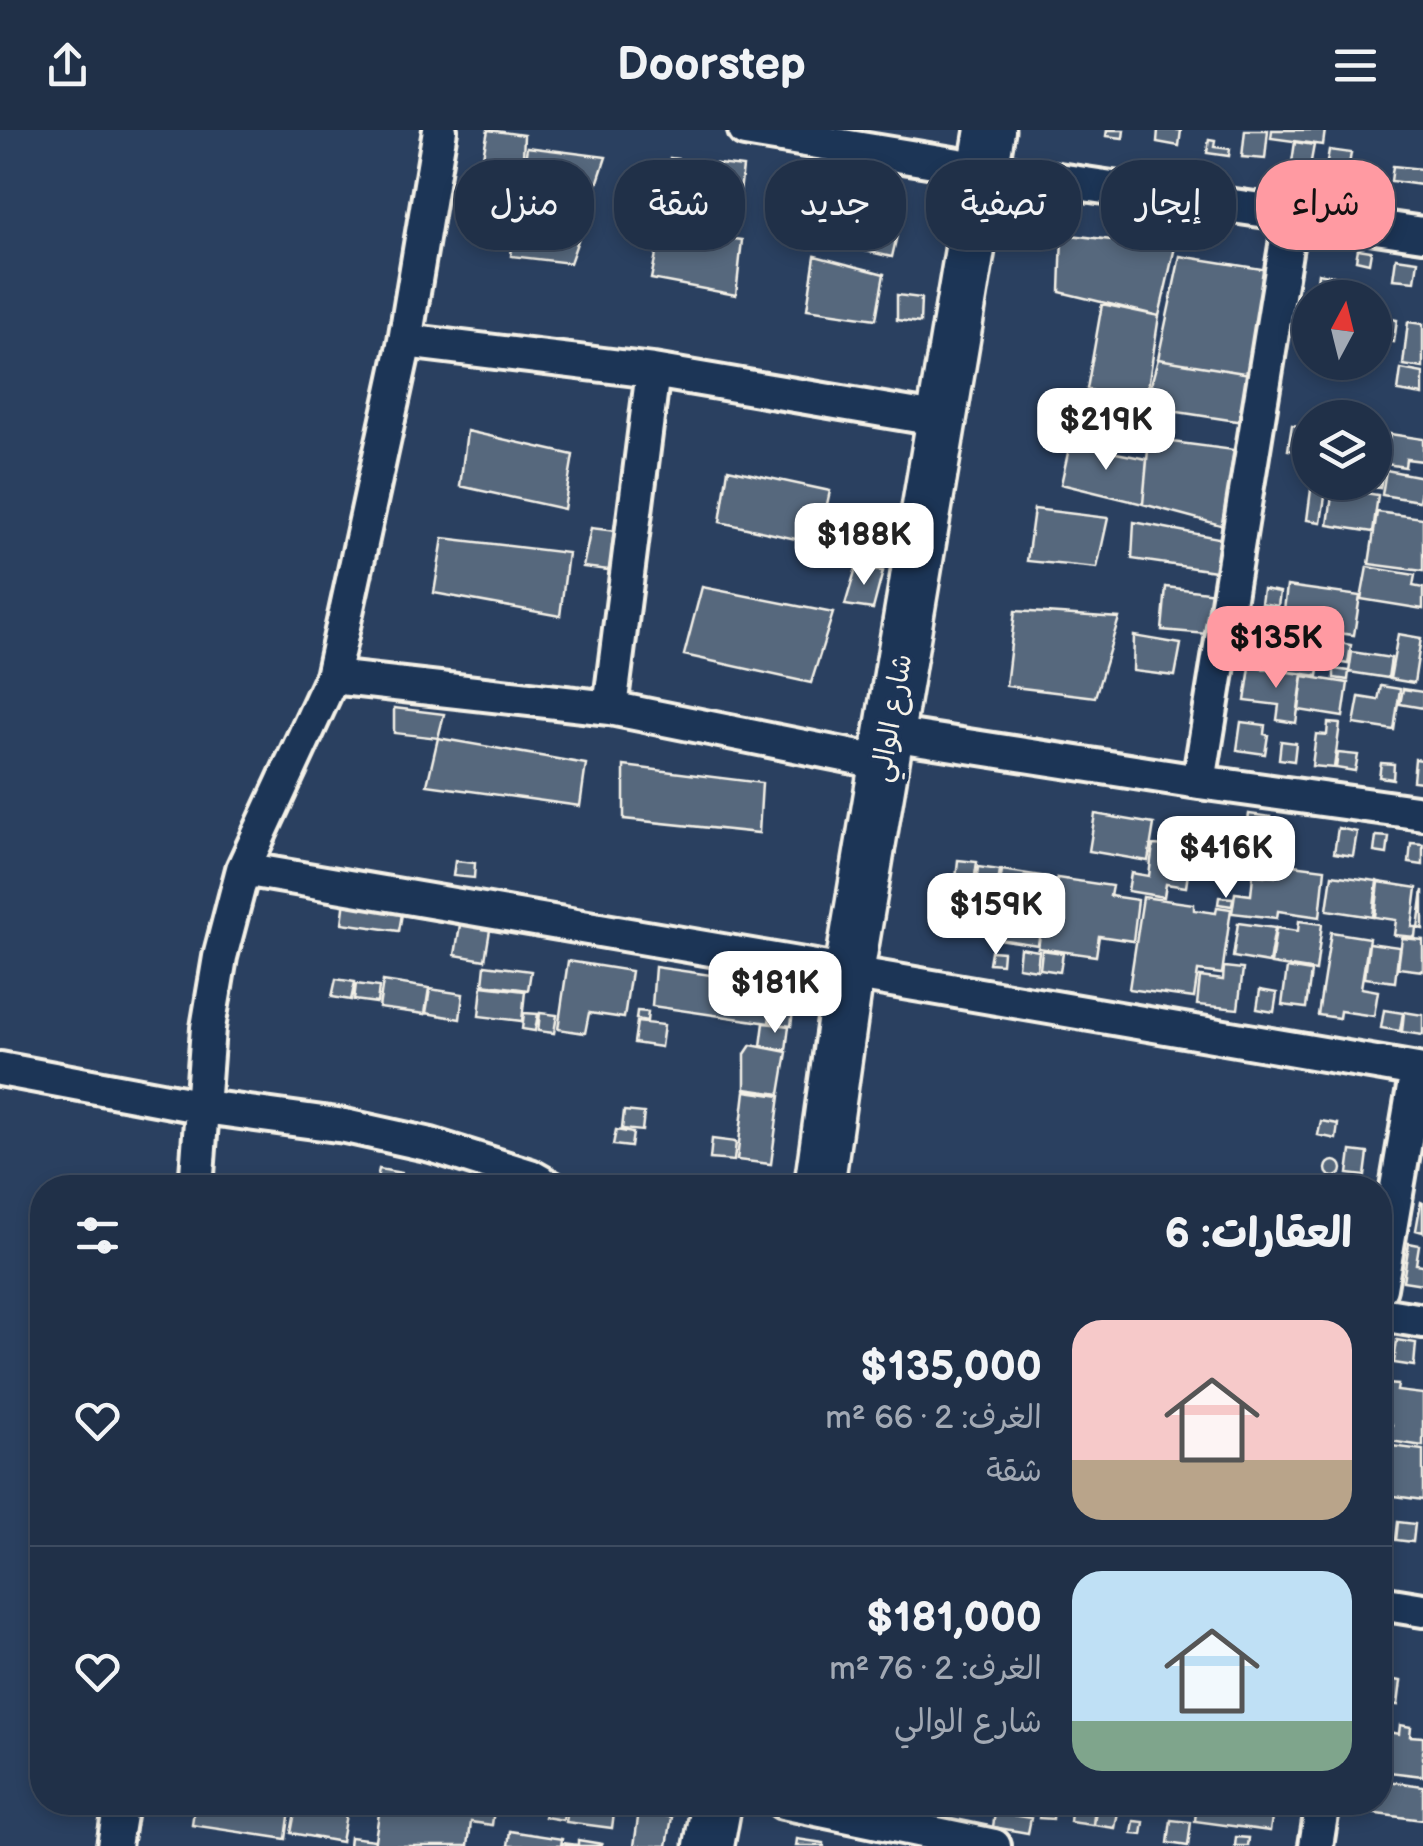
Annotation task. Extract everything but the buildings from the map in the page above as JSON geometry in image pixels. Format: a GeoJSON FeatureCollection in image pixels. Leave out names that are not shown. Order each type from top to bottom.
{"type":"FeatureCollection","features":[{"type":"Feature","properties":{"kind":"main road","name":"شارع الوالي"},"geometry":{"type":"LineString","coordinates":[[822,1175],[850,973],[986,150]]}},
{"type":"Feature","properties":{"kind":"main road"},"geometry":{"type":"LineString","coordinates":[[709,1846],[715,1815]]}},
{"type":"Feature","properties":{"kind":"street"},"geometry":{"type":"LineString","coordinates":[[197,1175],[208,1028],[220,957],[243,870],[332,677],[405,342],[440,130]]}},
{"type":"Feature","properties":{"kind":"street"},"geometry":{"type":"LineString","coordinates":[[745,130],[986,150],[1256,207]]}},
{"type":"Feature","properties":{"kind":"street"},"geometry":{"type":"LineString","coordinates":[[1395,230],[1423,234]]}},
{"type":"Feature","properties":{"kind":"street"},"geometry":{"type":"LineString","coordinates":[[1199,782],[1285,250]]}},
{"type":"Feature","properties":{"kind":"street"},"geometry":{"type":"LineString","coordinates":[[405,342],[653,371],[942,420]]}},
{"type":"Feature","properties":{"kind":"street"},"geometry":{"type":"LineString","coordinates":[[610,708],[653,371]]}},
{"type":"Feature","properties":{"kind":"street"},"geometry":{"type":"LineString","coordinates":[[332,677],[610,708],[887,749],[1199,782],[1423,814]]}},
{"type":"Feature","properties":{"kind":"street"},"geometry":{"type":"LineString","coordinates":[[243,870],[1420,1070],[1392,1223]]}},
{"type":"Feature","properties":{"kind":"street"},"geometry":{"type":"LineString","coordinates":[[0,1070],[204,1107],[345,1126],[431,1145],[527,1175]]}},
{"type":"Feature","properties":{"kind":"street"},"geometry":{"type":"LineString","coordinates":[[1392,1316],[1423,1322]]}},
{"type":"Feature","properties":{"kind":"street"},"geometry":{"type":"LineString","coordinates":[[1392,1604],[1423,1610]]}},
{"type":"Feature","properties":{"kind":"street"},"geometry":{"type":"LineString","coordinates":[[114,1846],[119,1815]]}},
{"type":"Feature","properties":{"kind":"street"},"geometry":{"type":"LineString","coordinates":[[845,1815],[994,1846]]}},
{"type":"Feature","properties":{"kind":"street"},"geometry":{"type":"LineString","coordinates":[[1316,1846],[1322,1815]]}}]}
